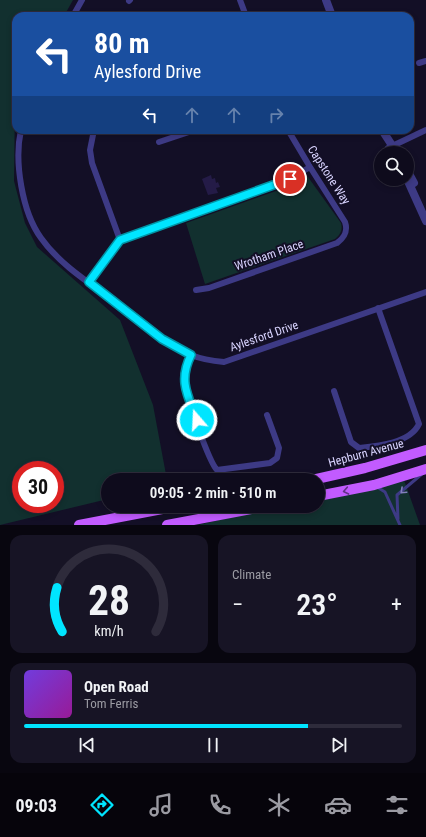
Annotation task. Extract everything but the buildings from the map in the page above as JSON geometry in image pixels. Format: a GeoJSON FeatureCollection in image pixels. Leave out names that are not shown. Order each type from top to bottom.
{"type":"FeatureCollection","features":[{"type":"Feature","properties":{"kind":"main road","name":"Hepburn Avenue"},"geometry":{"type":"LineString","coordinates":[[325,477],[365,468],[426,450]]}},
{"type":"Feature","properties":{"kind":"main road"},"geometry":{"type":"LineString","coordinates":[[325,495],[374,485],[426,470]]}},
{"type":"Feature","properties":{"kind":"main road"},"geometry":{"type":"LineString","coordinates":[[79,525],[142,513]]}},
{"type":"Feature","properties":{"kind":"main road"},"geometry":{"type":"LineString","coordinates":[[166,525],[230,513]]}},
{"type":"Feature","properties":{"kind":"street"},"geometry":{"type":"LineString","coordinates":[[75,12],[82,0]]}},
{"type":"Feature","properties":{"kind":"street"},"geometry":{"type":"LineString","coordinates":[[240,0],[244,12]]}},
{"type":"Feature","properties":{"kind":"street"},"geometry":{"type":"LineString","coordinates":[[321,0],[325,12]]}},
{"type":"Feature","properties":{"kind":"street"},"geometry":{"type":"LineString","coordinates":[[326,0],[330,12]]}},
{"type":"Feature","properties":{"kind":"street"},"geometry":{"type":"LineString","coordinates":[[399,146],[426,130]]}},
{"type":"Feature","properties":{"kind":"street","name":"Aylesford Drive"},"geometry":{"type":"LineString","coordinates":[[20,134],[18,170],[30,219],[41,238],[57,257],[162,339],[191,355],[224,362],[426,292]]}},
{"type":"Feature","properties":{"kind":"street"},"geometry":{"type":"LineString","coordinates":[[93,134],[90,150],[92,162],[120,240]]}},
{"type":"Feature","properties":{"kind":"street"},"geometry":{"type":"LineString","coordinates":[[159,142],[183,134]]}},
{"type":"Feature","properties":{"kind":"street","name":"Capstone Way"},"geometry":{"type":"LineString","coordinates":[[290,134],[310,168],[345,222],[346,233]]}},
{"type":"Feature","properties":{"kind":"street"},"geometry":{"type":"LineString","coordinates":[[379,134],[389,146]]}},
{"type":"Feature","properties":{"kind":"street"},"geometry":{"type":"LineString","coordinates":[[384,134],[390,146]]}},
{"type":"Feature","properties":{"kind":"street"},"geometry":{"type":"LineString","coordinates":[[89,282],[120,240],[290,179],[310,168]]}},
{"type":"Feature","properties":{"kind":"street"},"geometry":{"type":"LineString","coordinates":[[411,186],[425,210]]}},
{"type":"Feature","properties":{"kind":"street"},"geometry":{"type":"LineString","coordinates":[[414,186],[425,210],[426,221]]}},
{"type":"Feature","properties":{"kind":"street","name":"Wrotham Place"},"geometry":{"type":"LineString","coordinates":[[196,290],[209,288],[337,243],[343,239],[346,233]]}},
{"type":"Feature","properties":{"kind":"street"},"geometry":{"type":"LineString","coordinates":[[334,391],[351,442],[359,448],[376,446],[410,436],[416,431],[419,424],[378,308]]}},
{"type":"Feature","properties":{"kind":"street"},"geometry":{"type":"LineString","coordinates":[[191,355],[186,366],[184,382],[205,446],[213,466],[217,470],[270,463],[277,458],[279,448],[267,415]]}},
{"type":"Feature","properties":{"kind":"lane"},"geometry":{"type":"LineString","coordinates":[[398,519],[398,495],[426,470]]}},
{"type":"Feature","properties":{"kind":"lane"},"geometry":{"type":"LineString","coordinates":[[374,485],[385,492],[400,525]]}},
{"type":"Feature","properties":{"kind":"green space"},"geometry":{"type":"Polygon","coordinates":[[[0,0],[73,0],[66,12],[12,12],[12,134],[15,134],[14,181],[25,223],[37,247],[120,320],[153,405],[166,473],[101,473],[101,501],[64,510],[64,461],[12,461],[12,513],[50,513],[0,525],[0,0]]]}},
{"type":"Feature","properties":{"kind":"green space"},"geometry":{"type":"Polygon","coordinates":[[[306,176],[341,223],[341,232],[338,236],[335,239],[205,284],[186,223],[290,186],[306,176]]]}},
{"type":"Feature","properties":{"kind":"green space"},"geometry":{"type":"Polygon","coordinates":[[[404,480],[420,525],[197,525],[252,513],[325,513],[325,497],[404,480]]]}},
{"type":"Feature","properties":{"kind":"route"},"geometry":{"type":"LineString","coordinates":[[197,420],[184,382],[186,366],[191,355],[162,339],[89,282],[120,240],[290,179]]}}]}
